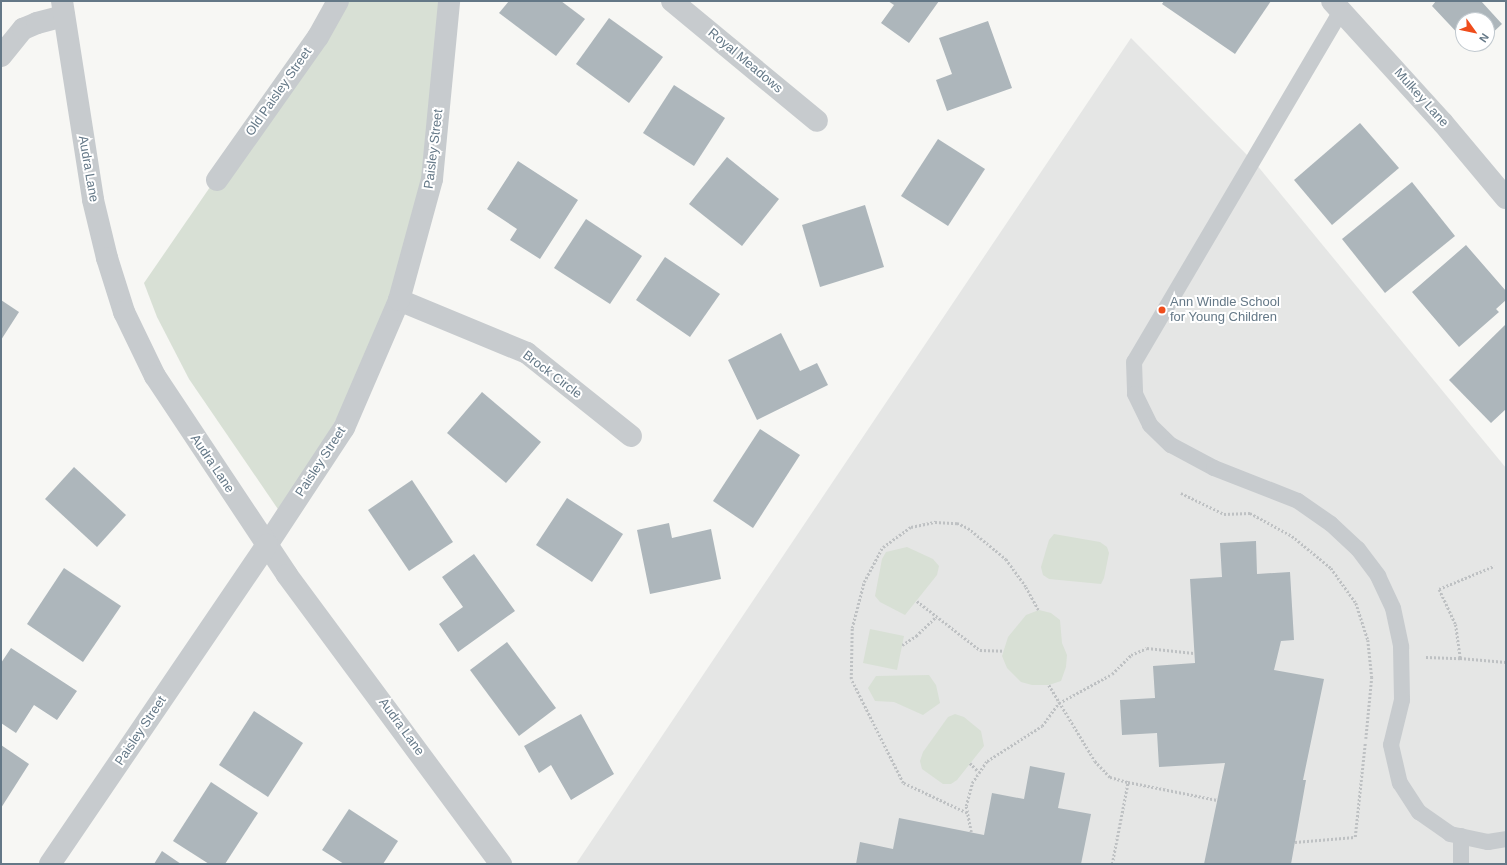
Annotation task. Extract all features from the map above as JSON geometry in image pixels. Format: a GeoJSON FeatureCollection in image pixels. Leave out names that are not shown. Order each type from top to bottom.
{"type":"FeatureCollection","features":[{"type":"Feature","properties":{"kind":"street","name":"Old Paisley Street"},"geometry":{"type":"LineString","coordinates":[[217,180],[318,37],[338,1]]}},
{"type":"Feature","properties":{"kind":"street","name":"Paisley Street"},"geometry":{"type":"LineString","coordinates":[[50,864],[267,545],[344,428],[399,300],[432,179],[449,1]]}},
{"type":"Feature","properties":{"kind":"street","name":"Royal Meadows"},"geometry":{"type":"LineString","coordinates":[[672,1],[817,121]]}},
{"type":"Feature","properties":{"kind":"street","name":"Mulkey Lane"},"geometry":{"type":"LineString","coordinates":[[1340,4],[1506,198]]}},
{"type":"Feature","properties":{"kind":"street"},"geometry":{"type":"LineString","coordinates":[[1,56],[23,29],[63,8]]}},
{"type":"Feature","properties":{"kind":"street","name":"Audra Lane"},"geometry":{"type":"LineString","coordinates":[[63,8],[93,200],[114,285],[124,312],[155,376],[267,545],[501,864]]}},
{"type":"Feature","properties":{"kind":"street","name":"Brock Circle"},"geometry":{"type":"LineString","coordinates":[[399,300],[527,353],[631,436]]}},
{"type":"Feature","properties":{"kind":"lane"},"geometry":{"type":"LineString","coordinates":[[1340,4],[1134,362],[1135,394],[1150,425],[1171,445],[1214,468],[1298,501],[1336,529],[1358,549],[1378,576],[1393,608],[1401,647],[1402,700],[1391,745],[1400,783],[1419,812],[1450,834],[1488,842],[1506,839]]}},
{"type":"Feature","properties":{"kind":"lane"},"geometry":{"type":"LineString","coordinates":[[1461,836],[1461,864]]}},
{"type":"Feature","properties":{"kind":"path"},"geometry":{"type":"LineString","coordinates":[[1181,493],[1224,514],[1250,513],[1292,536],[1330,568],[1356,603],[1368,640],[1372,677],[1355,838],[1295,842]]}},
{"type":"Feature","properties":{"kind":"path"},"geometry":{"type":"LineString","coordinates":[[967,813],[903,783],[851,679],[852,628],[864,582],[884,547],[911,527],[935,522],[957,523],[968,528],[1006,559],[1026,587],[1039,610]]}},
{"type":"Feature","properties":{"kind":"path"},"geometry":{"type":"LineString","coordinates":[[1460,658],[1455,624],[1439,589],[1494,566]]}},
{"type":"Feature","properties":{"kind":"path"},"geometry":{"type":"LineString","coordinates":[[917,601],[980,650],[1004,651]]}},
{"type":"Feature","properties":{"kind":"path"},"geometry":{"type":"LineString","coordinates":[[902,645],[916,636],[936,617]]}},
{"type":"Feature","properties":{"kind":"path"},"geometry":{"type":"LineString","coordinates":[[971,832],[966,806],[972,783],[986,762],[1005,748],[1042,726],[1060,703],[1112,674],[1131,655],[1147,648],[1194,653]]}},
{"type":"Feature","properties":{"kind":"path"},"geometry":{"type":"LineString","coordinates":[[1421,657],[1460,658],[1506,662]]}},
{"type":"Feature","properties":{"kind":"path"},"geometry":{"type":"LineString","coordinates":[[1049,685],[1095,762],[1110,777],[1217,800]]}},
{"type":"Feature","properties":{"kind":"path"},"geometry":{"type":"LineString","coordinates":[[970,764],[979,772]]}},
{"type":"Feature","properties":{"kind":"path"},"geometry":{"type":"LineString","coordinates":[[1112,864],[1128,782]]}},
{"type":"Feature","properties":{"kind":"shaded area"},"geometry":{"type":"Polygon","coordinates":[[[338,1],[449,1],[432,179],[399,300],[284,518],[189,379],[157,317],[144,283],[338,1]]]}},
{"type":"Feature","properties":{"kind":"shaded area","name":"Ann Windle School for Young Children"},"geometry":{"type":"Polygon","coordinates":[[[1131,38],[1256,164],[1506,468],[1506,864],[576,864],[1131,38]]]}},
{"type":"Feature","properties":{"kind":"shaded area"},"geometry":{"type":"Polygon","coordinates":[[[1054,534],[1100,542],[1107,547],[1109,553],[1104,578],[1101,584],[1049,579],[1043,575],[1041,567],[1049,540],[1054,534]]]}},
{"type":"Feature","properties":{"kind":"shaded area"},"geometry":{"type":"Polygon","coordinates":[[[907,547],[933,559],[939,566],[937,575],[905,615],[880,602],[875,596],[882,559],[886,552],[907,547]]]}},
{"type":"Feature","properties":{"kind":"shaded area"},"geometry":{"type":"Polygon","coordinates":[[[1039,610],[1051,613],[1060,620],[1062,643],[1067,655],[1066,667],[1061,681],[1049,685],[1032,685],[1021,682],[1007,668],[1002,656],[1008,637],[1026,615],[1039,610]]]}},
{"type":"Feature","properties":{"kind":"shaded area"},"geometry":{"type":"Polygon","coordinates":[[[870,629],[904,636],[897,670],[863,663],[870,629]]]}},
{"type":"Feature","properties":{"kind":"shaded area"},"geometry":{"type":"Polygon","coordinates":[[[929,675],[936,685],[940,703],[923,715],[894,702],[875,701],[868,688],[876,676],[929,675]]]}},
{"type":"Feature","properties":{"kind":"shaded area"},"geometry":{"type":"Polygon","coordinates":[[[955,714],[964,717],[981,731],[984,746],[957,780],[951,784],[943,784],[922,769],[920,761],[923,752],[948,717],[955,714]]]}},
{"type":"Feature","properties":{"kind":"building"},"geometry":{"type":"Polygon","coordinates":[[[509,1],[561,1],[585,19],[556,56],[499,13],[509,1]]]}},
{"type":"Feature","properties":{"kind":"building"},"geometry":{"type":"Polygon","coordinates":[[[888,1],[939,1],[909,43],[881,23],[894,5],[888,1]]]}},
{"type":"Feature","properties":{"kind":"building"},"geometry":{"type":"Polygon","coordinates":[[[1164,1],[1271,1],[1235,54],[1162,4],[1164,1]]]}},
{"type":"Feature","properties":{"kind":"building"},"geometry":{"type":"Polygon","coordinates":[[[1436,1],[1481,1],[1491,12],[1455,12],[1455,30],[1432,6],[1436,1]]]}},
{"type":"Feature","properties":{"kind":"building"},"geometry":{"type":"Polygon","coordinates":[[[1495,16],[1502,24],[1495,31],[1495,16]]]}},
{"type":"Feature","properties":{"kind":"building"},"geometry":{"type":"Polygon","coordinates":[[[609,18],[663,57],[629,103],[576,64],[609,18]]]}},
{"type":"Feature","properties":{"kind":"building"},"geometry":{"type":"Polygon","coordinates":[[[988,21],[1012,88],[947,111],[936,80],[952,74],[939,38],[988,21]]]}},
{"type":"Feature","properties":{"kind":"building"},"geometry":{"type":"Polygon","coordinates":[[[674,85],[725,118],[694,166],[643,133],[674,85]]]}},
{"type":"Feature","properties":{"kind":"building"},"geometry":{"type":"Polygon","coordinates":[[[1360,123],[1399,168],[1332,225],[1294,180],[1360,123]]]}},
{"type":"Feature","properties":{"kind":"building"},"geometry":{"type":"Polygon","coordinates":[[[938,139],[985,169],[948,226],[901,196],[938,139]]]}},
{"type":"Feature","properties":{"kind":"building"},"geometry":{"type":"Polygon","coordinates":[[[727,157],[779,199],[742,246],[689,204],[727,157]]]}},
{"type":"Feature","properties":{"kind":"building"},"geometry":{"type":"Polygon","coordinates":[[[518,161],[578,200],[540,259],[510,240],[517,229],[487,209],[518,161]]]}},
{"type":"Feature","properties":{"kind":"building"},"geometry":{"type":"Polygon","coordinates":[[[1412,182],[1455,236],[1385,293],[1342,239],[1412,182]]]}},
{"type":"Feature","properties":{"kind":"building"},"geometry":{"type":"Polygon","coordinates":[[[865,205],[884,267],[820,287],[802,225],[865,205]]]}},
{"type":"Feature","properties":{"kind":"building"},"geometry":{"type":"Polygon","coordinates":[[[586,219],[642,256],[610,304],[554,268],[586,219]]]}},
{"type":"Feature","properties":{"kind":"building"},"geometry":{"type":"Polygon","coordinates":[[[1466,245],[1506,291],[1506,300],[1496,309],[1499,312],[1459,347],[1412,292],[1466,245]]]}},
{"type":"Feature","properties":{"kind":"building"},"geometry":{"type":"Polygon","coordinates":[[[665,257],[720,294],[690,337],[636,300],[665,257]]]}},
{"type":"Feature","properties":{"kind":"building"},"geometry":{"type":"Polygon","coordinates":[[[1,300],[19,312],[1,340],[1,300]]]}},
{"type":"Feature","properties":{"kind":"building"},"geometry":{"type":"Polygon","coordinates":[[[1506,324],[1506,409],[1491,423],[1449,380],[1506,324]]]}},
{"type":"Feature","properties":{"kind":"building"},"geometry":{"type":"Polygon","coordinates":[[[781,333],[800,371],[817,363],[828,385],[757,420],[728,360],[781,333]]]}},
{"type":"Feature","properties":{"kind":"building"},"geometry":{"type":"Polygon","coordinates":[[[482,392],[541,442],[506,483],[447,433],[482,392]]]}},
{"type":"Feature","properties":{"kind":"building"},"geometry":{"type":"Polygon","coordinates":[[[760,429],[800,455],[753,528],[713,501],[760,429]]]}},
{"type":"Feature","properties":{"kind":"building"},"geometry":{"type":"Polygon","coordinates":[[[74,467],[126,515],[97,547],[45,499],[74,467]]]}},
{"type":"Feature","properties":{"kind":"building"},"geometry":{"type":"Polygon","coordinates":[[[412,480],[453,542],[409,571],[368,510],[412,480]]]}},
{"type":"Feature","properties":{"kind":"building"},"geometry":{"type":"Polygon","coordinates":[[[567,498],[623,534],[592,582],[536,545],[567,498]]]}},
{"type":"Feature","properties":{"kind":"building"},"geometry":{"type":"Polygon","coordinates":[[[669,523],[672,538],[711,529],[721,579],[650,594],[637,530],[669,523]]]}},
{"type":"Feature","properties":{"kind":"building"},"geometry":{"type":"Polygon","coordinates":[[[1256,541],[1257,574],[1290,572],[1294,640],[1281,641],[1274,670],[1324,679],[1303,780],[1306,780],[1291,864],[1204,864],[1225,763],[1159,767],[1157,733],[1122,735],[1120,700],[1155,698],[1153,666],[1195,663],[1190,579],[1222,577],[1220,543],[1256,541]]]}},
{"type":"Feature","properties":{"kind":"building"},"geometry":{"type":"Polygon","coordinates":[[[474,554],[515,611],[458,652],[439,624],[463,607],[442,577],[474,554]]]}},
{"type":"Feature","properties":{"kind":"building"},"geometry":{"type":"Polygon","coordinates":[[[64,568],[121,606],[83,662],[27,624],[64,568]]]}},
{"type":"Feature","properties":{"kind":"building"},"geometry":{"type":"Polygon","coordinates":[[[507,642],[556,708],[519,736],[470,670],[507,642]]]}},
{"type":"Feature","properties":{"kind":"building"},"geometry":{"type":"Polygon","coordinates":[[[11,648],[77,691],[57,720],[34,705],[16,733],[1,723],[1,663],[11,648]]]}},
{"type":"Feature","properties":{"kind":"building"},"geometry":{"type":"Polygon","coordinates":[[[254,711],[303,743],[268,797],[219,765],[254,711]]]}},
{"type":"Feature","properties":{"kind":"building"},"geometry":{"type":"Polygon","coordinates":[[[581,714],[614,774],[571,800],[551,765],[539,773],[524,746],[581,714]]]}},
{"type":"Feature","properties":{"kind":"building"},"geometry":{"type":"Polygon","coordinates":[[[1,745],[29,764],[1,808],[1,745]]]}},
{"type":"Feature","properties":{"kind":"building"},"geometry":{"type":"Polygon","coordinates":[[[1030,766],[1065,773],[1058,808],[1091,814],[1081,864],[856,864],[860,842],[893,849],[899,818],[984,835],[992,793],[1024,799],[1030,766]]]}},
{"type":"Feature","properties":{"kind":"building"},"geometry":{"type":"Polygon","coordinates":[[[211,782],[258,813],[225,864],[209,864],[173,841],[211,782]]]}},
{"type":"Feature","properties":{"kind":"building"},"geometry":{"type":"Polygon","coordinates":[[[349,809],[398,841],[383,864],[344,864],[322,850],[349,809]]]}},
{"type":"Feature","properties":{"kind":"building"},"geometry":{"type":"Polygon","coordinates":[[[162,851],[181,864],[154,864],[162,851]]]}},
{"type":"Feature","properties":{"kind":"place","name":"Ann Windle School for Young Children"},"geometry":{"type":"Point","coordinates":[1162,310]}}]}
